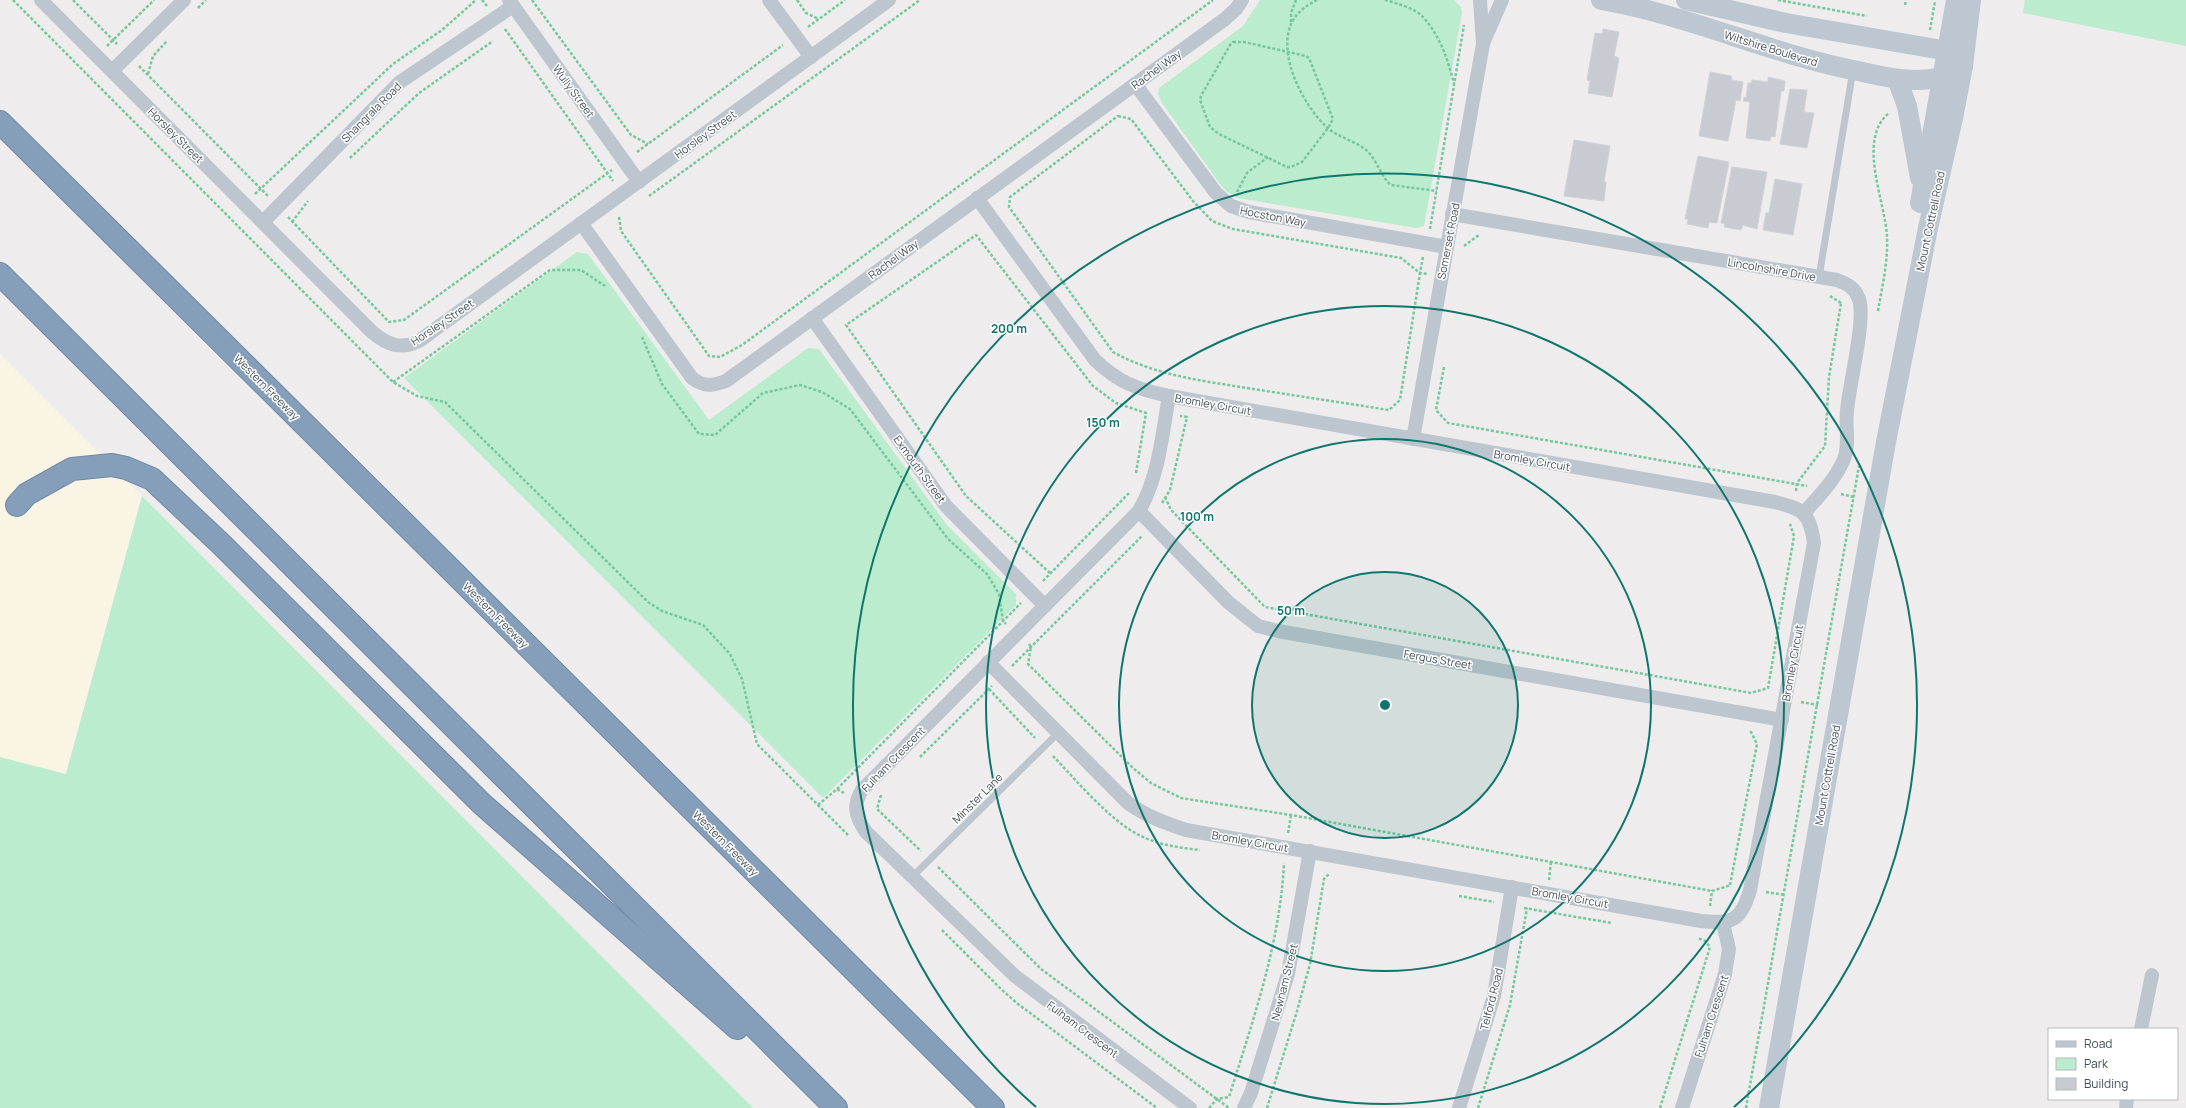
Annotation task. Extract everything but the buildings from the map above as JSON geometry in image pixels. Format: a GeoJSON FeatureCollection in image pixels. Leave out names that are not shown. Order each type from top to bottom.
{"type":"FeatureCollection","features":[{"type":"Feature","properties":{"kind":"highway","name":"Western Freeway"},"geometry":{"type":"LineString","coordinates":[[0,122],[993,1108]]}},
{"type":"Feature","properties":{"kind":"highway"},"geometry":{"type":"LineString","coordinates":[[0,274],[836,1108]]}},
{"type":"Feature","properties":{"kind":"highway"},"geometry":{"type":"LineString","coordinates":[[17,505],[27,494],[72,469],[112,465],[126,468],[152,479],[221,544],[482,804],[828,1108]]}},
{"type":"Feature","properties":{"kind":"street","name":"Horsley Street"},"geometry":{"type":"LineString","coordinates":[[41,0],[372,332],[384,342],[397,346],[408,346],[418,341],[811,58],[889,0]]}},
{"type":"Feature","properties":{"kind":"street"},"geometry":{"type":"LineString","coordinates":[[112,71],[184,0]]}},
{"type":"Feature","properties":{"kind":"street"},"geometry":{"type":"LineString","coordinates":[[769,0],[811,58]]}},
{"type":"Feature","properties":{"kind":"street","name":"Rachel Way"},"geometry":{"type":"LineString","coordinates":[[581,223],[683,368],[700,385],[712,386],[726,381],[1225,19],[1236,9],[1242,0]]}},
{"type":"Feature","properties":{"kind":"street","name":"Somerset Road"},"geometry":{"type":"LineString","coordinates":[[1413,439],[1482,44],[1480,0]]}},
{"type":"Feature","properties":{"kind":"street","name":"Somerset Road"},"geometry":{"type":"LineString","coordinates":[[1482,44],[1502,0]]}},
{"type":"Feature","properties":{"kind":"street","name":"Wiltshire Boulevard"},"geometry":{"type":"LineString","coordinates":[[1601,0],[1664,13],[1773,50],[1853,70],[1897,79],[1923,80],[1943,77]]}},
{"type":"Feature","properties":{"kind":"street"},"geometry":{"type":"LineString","coordinates":[[1686,0],[1786,23],[1948,51],[1963,66],[1943,77]]}},
{"type":"Feature","properties":{"kind":"street","name":"Mount Cottrell Road"},"geometry":{"type":"LineString","coordinates":[[1886,442],[1922,191],[1956,0]]}},
{"type":"Feature","properties":{"kind":"street","name":"Mount Cottrell Road"},"geometry":{"type":"LineString","coordinates":[[1769,1108],[1886,442],[1928,228],[1953,118],[1963,66],[1971,0]]}},
{"type":"Feature","properties":{"kind":"street","name":"Shangrala Road"},"geometry":{"type":"LineString","coordinates":[[263,222],[400,82],[496,17],[511,3]]}},
{"type":"Feature","properties":{"kind":"street","name":"Wully Street"},"geometry":{"type":"LineString","coordinates":[[511,3],[639,182]]}},
{"type":"Feature","properties":{"kind":"street"},"geometry":{"type":"LineString","coordinates":[[1897,79],[1907,106],[1922,191]]}},
{"type":"Feature","properties":{"kind":"street","name":"Hocston Way"},"geometry":{"type":"LineString","coordinates":[[1135,84],[1216,193],[1231,206],[1249,212],[1446,247]]}},
{"type":"Feature","properties":{"kind":"street","name":"Bromley Circuit"},"geometry":{"type":"LineString","coordinates":[[978,198],[1095,360],[1109,374],[1124,383],[1142,390],[1169,396],[1768,500],[1800,510],[1812,527],[1814,542],[1750,890],[1743,909],[1733,919],[1723,923],[1708,922],[1186,830],[1161,822],[1142,814],[1128,803],[1057,734],[988,662]]}},
{"type":"Feature","properties":{"kind":"street","name":"Lincolnshire Drive"},"geometry":{"type":"LineString","coordinates":[[1452,214],[1819,277],[1845,283]]}},
{"type":"Feature","properties":{"kind":"street"},"geometry":{"type":"LineString","coordinates":[[1800,510],[1831,479],[1843,461],[1846,451],[1848,394],[1861,316],[1859,300],[1851,286],[1845,283]]}},
{"type":"Feature","properties":{"kind":"street","name":"Exmouth Street"},"geometry":{"type":"LineString","coordinates":[[812,318],[946,506],[1045,606]]}},
{"type":"Feature","properties":{"kind":"street","name":"Fulham Crescent"},"geometry":{"type":"LineString","coordinates":[[1169,396],[1155,474],[1148,496],[1139,511],[862,790],[856,800],[855,809],[862,827],[912,878],[1029,988],[1190,1108]]}},
{"type":"Feature","properties":{"kind":"street","name":"Fergus Street"},"geometry":{"type":"LineString","coordinates":[[1139,511],[1228,602],[1258,626],[1278,632],[1782,720]]}},
{"type":"Feature","properties":{"kind":"street","name":"Newham Street"},"geometry":{"type":"LineString","coordinates":[[1244,1108],[1251,1093],[1288,974],[1310,851]]}},
{"type":"Feature","properties":{"kind":"street","name":"Telford Road"},"geometry":{"type":"LineString","coordinates":[[1459,1108],[1494,996],[1512,887]]}},
{"type":"Feature","properties":{"kind":"street","name":"Fulham Crescent"},"geometry":{"type":"LineString","coordinates":[[1682,1108],[1725,974],[1729,949],[1723,923]]}},
{"type":"Feature","properties":{"kind":"street"},"geometry":{"type":"LineString","coordinates":[[2141,1028],[2152,975]]}},
{"type":"Feature","properties":{"kind":"lane"},"geometry":{"type":"LineString","coordinates":[[1819,277],[1853,70]]}},
{"type":"Feature","properties":{"kind":"lane","name":"Minster Lane"},"geometry":{"type":"LineString","coordinates":[[912,878],[1057,734]]}},
{"type":"Feature","properties":{"kind":"path"},"geometry":{"type":"LineString","coordinates":[[13,0],[393,382],[417,396],[445,402],[648,602],[662,611],[703,625],[730,654],[742,679],[757,744],[851,839]]}},
{"type":"Feature","properties":{"kind":"path"},"geometry":{"type":"LineString","coordinates":[[73,0],[148,74],[389,322],[404,320],[845,0]]}},
{"type":"Feature","properties":{"kind":"path"},"geometry":{"type":"LineString","coordinates":[[96,56],[154,0]]}},
{"type":"Feature","properties":{"kind":"path"},"geometry":{"type":"LineString","coordinates":[[196,11],[206,0]]}},
{"type":"Feature","properties":{"kind":"path"},"geometry":{"type":"LineString","coordinates":[[482,0],[507,31],[622,194]]}},
{"type":"Feature","properties":{"kind":"path"},"geometry":{"type":"LineString","coordinates":[[532,0],[631,135],[648,144]]}},
{"type":"Feature","properties":{"kind":"path"},"geometry":{"type":"LineString","coordinates":[[797,0],[806,13],[819,19]]}},
{"type":"Feature","properties":{"kind":"path"},"geometry":{"type":"LineString","coordinates":[[645,199],[920,0]]}},
{"type":"Feature","properties":{"kind":"path"},"geometry":{"type":"LineString","coordinates":[[623,214],[618,218],[621,230],[709,356],[720,358],[748,341],[1212,0]]}},
{"type":"Feature","properties":{"kind":"path"},"geometry":{"type":"LineString","coordinates":[[1296,0],[1291,13],[1291,24],[1288,36],[1288,52],[1289,62],[1306,103],[1328,128],[1340,138],[1366,150],[1391,185],[1437,191]]}},
{"type":"Feature","properties":{"kind":"path"},"geometry":{"type":"LineString","coordinates":[[1291,24],[1304,8],[1317,0]]}},
{"type":"Feature","properties":{"kind":"path"},"geometry":{"type":"LineString","coordinates":[[1385,0],[1407,7],[1422,16],[1440,42],[1455,86]]}},
{"type":"Feature","properties":{"kind":"path"},"geometry":{"type":"LineString","coordinates":[[1905,5],[1906,0]]}},
{"type":"Feature","properties":{"kind":"path"},"geometry":{"type":"LineString","coordinates":[[1926,48],[1936,0]]}},
{"type":"Feature","properties":{"kind":"path"},"geometry":{"type":"LineString","coordinates":[[1427,243],[1465,23]]}},
{"type":"Feature","properties":{"kind":"path"},"geometry":{"type":"LineString","coordinates":[[501,35],[507,31]]}},
{"type":"Feature","properties":{"kind":"path"},"geometry":{"type":"LineString","coordinates":[[148,74],[153,56],[169,40]]}},
{"type":"Feature","properties":{"kind":"path"},"geometry":{"type":"LineString","coordinates":[[350,158],[419,92],[494,40]]}},
{"type":"Feature","properties":{"kind":"path"},"geometry":{"type":"LineString","coordinates":[[1233,42],[1244,42],[1306,56],[1309,58],[1333,119],[1328,128],[1302,162],[1297,165],[1287,167],[1210,127],[1200,100],[1230,45],[1233,42]]}},
{"type":"Feature","properties":{"kind":"path"},"geometry":{"type":"LineString","coordinates":[[1877,316],[1885,270],[1887,238],[1884,213],[1874,170],[1876,136],[1880,122],[1885,116],[1896,108],[1907,106]]}},
{"type":"Feature","properties":{"kind":"path"},"geometry":{"type":"LineString","coordinates":[[1118,116],[1132,119],[1193,201],[1212,221],[1233,229],[1401,258],[1420,273],[1400,400],[1389,410],[1201,381],[1152,370],[1133,364],[1113,352],[1009,207],[1010,196],[1118,116]]}},
{"type":"Feature","properties":{"kind":"path"},"geometry":{"type":"LineString","coordinates":[[1231,206],[1247,173],[1268,157]]}},
{"type":"Feature","properties":{"kind":"path"},"geometry":{"type":"LineString","coordinates":[[292,222],[310,198]]}},
{"type":"Feature","properties":{"kind":"path"},"geometry":{"type":"LineString","coordinates":[[1050,573],[966,496],[846,325],[976,235],[1093,386],[1116,403],[1146,413],[1194,418]]}},
{"type":"Feature","properties":{"kind":"path"},"geometry":{"type":"LineString","coordinates":[[1463,252],[1464,245],[1477,235],[1483,236]]}},
{"type":"Feature","properties":{"kind":"path"},"geometry":{"type":"LineString","coordinates":[[393,382],[550,270],[582,270],[608,288]]}},
{"type":"Feature","properties":{"kind":"path"},"geometry":{"type":"LineString","coordinates":[[1165,497],[1171,510],[1265,607],[1751,693],[1768,688],[1794,536],[1789,522],[1800,510],[1797,483],[1824,446],[1829,377],[1845,283]]}},
{"type":"Feature","properties":{"kind":"path"},"geometry":{"type":"LineString","coordinates":[[1828,294],[1841,303]]}},
{"type":"Feature","properties":{"kind":"path"},"geometry":{"type":"LineString","coordinates":[[641,336],[662,384],[699,434],[715,435],[763,393],[800,385],[822,392],[850,409],[948,539],[987,574],[1000,594],[1003,621],[1032,647]]}},
{"type":"Feature","properties":{"kind":"path"},"geometry":{"type":"LineString","coordinates":[[1444,364],[1436,410],[1448,423],[1797,483]]}},
{"type":"Feature","properties":{"kind":"path"},"geometry":{"type":"LineString","coordinates":[[1135,481],[1146,413]]}},
{"type":"Feature","properties":{"kind":"path"},"geometry":{"type":"LineString","coordinates":[[918,759],[1141,538],[1170,490],[1187,417]]}},
{"type":"Feature","properties":{"kind":"path"},"geometry":{"type":"LineString","coordinates":[[1746,1108],[1785,895],[1860,463]]}},
{"type":"Feature","properties":{"kind":"path"},"geometry":{"type":"LineString","coordinates":[[818,805],[837,789],[1134,489]]}},
{"type":"Feature","properties":{"kind":"path"},"geometry":{"type":"LineString","coordinates":[[1141,538],[1145,542]]}},
{"type":"Feature","properties":{"kind":"path"},"geometry":{"type":"LineString","coordinates":[[1032,647],[1028,664],[1127,763],[1151,783],[1181,798],[1291,815],[1712,891],[1730,885],[1750,890],[1785,895]]}},
{"type":"Feature","properties":{"kind":"path"},"geometry":{"type":"LineString","coordinates":[[989,689],[1044,747],[1118,821],[1141,836],[1177,847],[1208,851]]}},
{"type":"Feature","properties":{"kind":"path"},"geometry":{"type":"LineString","coordinates":[[1730,885],[1757,744],[1749,729]]}},
{"type":"Feature","properties":{"kind":"path"},"geometry":{"type":"LineString","coordinates":[[837,789],[856,800]]}},
{"type":"Feature","properties":{"kind":"path"},"geometry":{"type":"LineString","coordinates":[[885,791],[879,797],[877,809],[930,859],[1041,969],[1229,1108]]}},
{"type":"Feature","properties":{"kind":"path"},"geometry":{"type":"LineString","coordinates":[[1209,1108],[1218,1099],[1229,1097],[1259,1000],[1271,950],[1284,882],[1284,864],[1291,815]]}},
{"type":"Feature","properties":{"kind":"path"},"geometry":{"type":"LineString","coordinates":[[1276,863],[1336,874]]}},
{"type":"Feature","properties":{"kind":"path"},"geometry":{"type":"LineString","coordinates":[[1705,941],[1712,891]]}},
{"type":"Feature","properties":{"kind":"path"},"geometry":{"type":"LineString","coordinates":[[1456,896],[1613,923]]}},
{"type":"Feature","properties":{"kind":"path"},"geometry":{"type":"LineString","coordinates":[[941,928],[1002,990],[1018,1004],[1157,1108]]}},
{"type":"Feature","properties":{"kind":"path"},"geometry":{"type":"LineString","coordinates":[[1660,1108],[1710,947],[1705,941],[1691,937]]}},
{"type":"Feature","properties":{"kind":"shaded area"},"geometry":{"type":"Polygon","coordinates":[[[0,354],[142,496],[0,1014],[0,354]]]}},
{"type":"Feature","properties":{"kind":"green space"},"geometry":{"type":"Polygon","coordinates":[[[1260,0],[1454,0],[1461,7],[1462,13],[1424,226],[1416,228],[1238,198],[1227,192],[1220,184],[1162,103],[1158,94],[1159,88],[1243,26],[1260,0]]]}},
{"type":"Feature","properties":{"kind":"green space"},"geometry":{"type":"Polygon","coordinates":[[[2025,0],[2186,0],[2186,46],[2023,13],[2025,0]]]}},
{"type":"Feature","properties":{"kind":"green space"},"geometry":{"type":"Polygon","coordinates":[[[577,252],[588,254],[709,420],[808,348],[819,349],[947,525],[1016,594],[1016,605],[823,798],[404,378],[577,252]]]}},
{"type":"Feature","properties":{"kind":"green space"},"geometry":{"type":"Polygon","coordinates":[[[142,496],[753,1108],[0,1108],[0,757],[66,774],[142,496]]]}}]}
